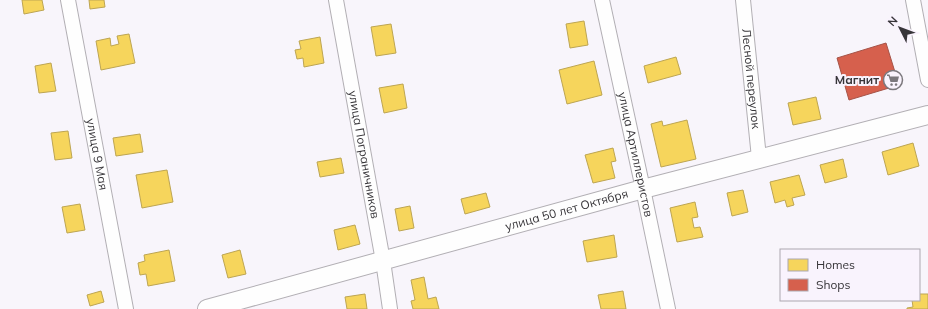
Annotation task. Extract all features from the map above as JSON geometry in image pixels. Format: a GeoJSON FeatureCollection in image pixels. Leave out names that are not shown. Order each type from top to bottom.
{"type":"FeatureCollection","features":[{"type":"Feature","properties":{"kind":"street","name":"улица 9 Мая"},"geometry":{"type":"LineString","coordinates":[[68,0],[126,309]]}},
{"type":"Feature","properties":{"kind":"street","name":"улица Пограничников"},"geometry":{"type":"LineString","coordinates":[[336,0],[383,261],[390,309]]}},
{"type":"Feature","properties":{"kind":"street","name":"улица Артиллеристов"},"geometry":{"type":"LineString","coordinates":[[602,0],[668,309]]}},
{"type":"Feature","properties":{"kind":"street","name":"Лесной переулок"},"geometry":{"type":"LineString","coordinates":[[743,0],[759,158]]}},
{"type":"Feature","properties":{"kind":"street"},"geometry":{"type":"LineString","coordinates":[[913,0],[928,80]]}},
{"type":"Feature","properties":{"kind":"street","name":"улица 50 лет Октября"},"geometry":{"type":"LineString","coordinates":[[206,309],[643,189],[928,115]]}},
{"type":"Feature","properties":{"kind":"building: Homes"},"geometry":{"type":"Polygon","coordinates":[[[22,0],[42,0],[44,10],[24,14],[22,0]]]}},
{"type":"Feature","properties":{"kind":"building: Homes"},"geometry":{"type":"Polygon","coordinates":[[[89,0],[104,0],[105,7],[90,9],[89,0]]]}},
{"type":"Feature","properties":{"kind":"building: Homes"},"geometry":{"type":"Polygon","coordinates":[[[584,21],[588,45],[570,48],[566,24],[584,21]]]}},
{"type":"Feature","properties":{"kind":"building: Homes"},"geometry":{"type":"Polygon","coordinates":[[[391,24],[396,53],[376,56],[371,27],[391,24]]]}},
{"type":"Feature","properties":{"kind":"building: Homes"},"geometry":{"type":"Polygon","coordinates":[[[129,34],[135,63],[101,70],[96,41],[110,38],[111,46],[119,44],[117,36],[129,34]]]}},
{"type":"Feature","properties":{"kind":"building: Homes"},"geometry":{"type":"Polygon","coordinates":[[[320,37],[324,63],[304,67],[303,58],[297,59],[295,50],[301,49],[299,41],[320,37]]]}},
{"type":"Feature","properties":{"kind":"building: Homes"},"geometry":{"type":"Polygon","coordinates":[[[676,57],[681,74],[648,83],[644,66],[676,57]]]}},
{"type":"Feature","properties":{"kind":"building: Homes"},"geometry":{"type":"Polygon","coordinates":[[[594,61],[602,95],[567,104],[559,70],[594,61]]]}},
{"type":"Feature","properties":{"kind":"building: Homes"},"geometry":{"type":"Polygon","coordinates":[[[51,63],[56,91],[39,93],[35,66],[51,63]]]}},
{"type":"Feature","properties":{"kind":"building: Homes"},"geometry":{"type":"Polygon","coordinates":[[[403,84],[407,108],[384,113],[379,88],[403,84]]]}},
{"type":"Feature","properties":{"kind":"building: Homes"},"geometry":{"type":"Polygon","coordinates":[[[816,97],[821,119],[793,125],[788,103],[816,97]]]}},
{"type":"Feature","properties":{"kind":"building: Homes"},"geometry":{"type":"Polygon","coordinates":[[[687,120],[696,159],[661,167],[651,124],[662,121],[663,126],[687,120]]]}},
{"type":"Feature","properties":{"kind":"building: Homes"},"geometry":{"type":"Polygon","coordinates":[[[68,131],[72,158],[55,160],[51,133],[68,131]]]}},
{"type":"Feature","properties":{"kind":"building: Homes"},"geometry":{"type":"Polygon","coordinates":[[[140,134],[143,152],[116,156],[113,138],[140,134]]]}},
{"type":"Feature","properties":{"kind":"building: Homes"},"geometry":{"type":"Polygon","coordinates":[[[913,143],[919,166],[888,175],[882,152],[913,143]]]}},
{"type":"Feature","properties":{"kind":"building: Homes"},"geometry":{"type":"Polygon","coordinates":[[[613,148],[616,161],[611,162],[615,178],[593,183],[585,155],[613,148]]]}},
{"type":"Feature","properties":{"kind":"building: Homes"},"geometry":{"type":"Polygon","coordinates":[[[341,158],[344,173],[320,177],[317,162],[341,158]]]}},
{"type":"Feature","properties":{"kind":"building: Homes"},"geometry":{"type":"Polygon","coordinates":[[[843,159],[847,177],[825,183],[820,165],[843,159]]]}},
{"type":"Feature","properties":{"kind":"building: Homes"},"geometry":{"type":"Polygon","coordinates":[[[167,170],[173,202],[142,208],[136,175],[167,170]]]}},
{"type":"Feature","properties":{"kind":"building: Homes"},"geometry":{"type":"Polygon","coordinates":[[[799,175],[805,195],[792,198],[794,205],[787,207],[785,200],[775,203],[770,182],[799,175]]]}},
{"type":"Feature","properties":{"kind":"building: Homes"},"geometry":{"type":"Polygon","coordinates":[[[743,190],[748,212],[732,216],[727,193],[743,190]]]}},
{"type":"Feature","properties":{"kind":"building: Homes"},"geometry":{"type":"Polygon","coordinates":[[[486,193],[490,207],[465,214],[461,199],[486,193]]]}},
{"type":"Feature","properties":{"kind":"building: Homes"},"geometry":{"type":"Polygon","coordinates":[[[695,202],[698,217],[692,218],[694,228],[700,227],[703,237],[677,242],[670,208],[695,202]]]}},
{"type":"Feature","properties":{"kind":"building: Homes"},"geometry":{"type":"Polygon","coordinates":[[[80,204],[85,230],[67,233],[62,207],[80,204]]]}},
{"type":"Feature","properties":{"kind":"building: Homes"},"geometry":{"type":"Polygon","coordinates":[[[410,206],[414,228],[399,231],[395,209],[410,206]]]}},
{"type":"Feature","properties":{"kind":"building: Homes"},"geometry":{"type":"Polygon","coordinates":[[[355,225],[360,244],[338,250],[334,230],[355,225]]]}},
{"type":"Feature","properties":{"kind":"building: Homes"},"geometry":{"type":"Polygon","coordinates":[[[614,235],[617,257],[587,262],[583,241],[614,235]]]}},
{"type":"Feature","properties":{"kind":"building: Homes"},"geometry":{"type":"Polygon","coordinates":[[[169,250],[175,281],[148,286],[146,274],[140,275],[138,263],[145,261],[144,255],[169,250]]]}},
{"type":"Feature","properties":{"kind":"building: Homes"},"geometry":{"type":"Polygon","coordinates":[[[240,250],[246,274],[228,278],[222,255],[240,250]]]}},
{"type":"Feature","properties":{"kind":"building: Homes"},"geometry":{"type":"Polygon","coordinates":[[[424,277],[428,299],[436,297],[439,309],[413,309],[411,301],[415,300],[411,280],[424,277]]]}},
{"type":"Feature","properties":{"kind":"building: Homes"},"geometry":{"type":"Polygon","coordinates":[[[101,291],[104,302],[90,306],[87,295],[101,291]]]}},
{"type":"Feature","properties":{"kind":"building: Homes"},"geometry":{"type":"Polygon","coordinates":[[[623,291],[626,309],[601,309],[598,295],[623,291]]]}},
{"type":"Feature","properties":{"kind":"building: Homes"},"geometry":{"type":"Polygon","coordinates":[[[365,294],[367,309],[347,309],[345,297],[365,294]]]}},
{"type":"Feature","properties":{"kind":"building: Homes"},"geometry":{"type":"Polygon","coordinates":[[[920,294],[928,294],[928,309],[907,309],[913,307],[912,301],[920,301],[920,294]]]}},
{"type":"Feature","properties":{"kind":"building: Shops"},"geometry":{"type":"Polygon","coordinates":[[[886,43],[899,85],[849,100],[837,58],[886,43]]]}},
{"type":"Feature","properties":{"kind":"place","name":"Магнит"},"geometry":{"type":"Point","coordinates":[893,80]}}]}
